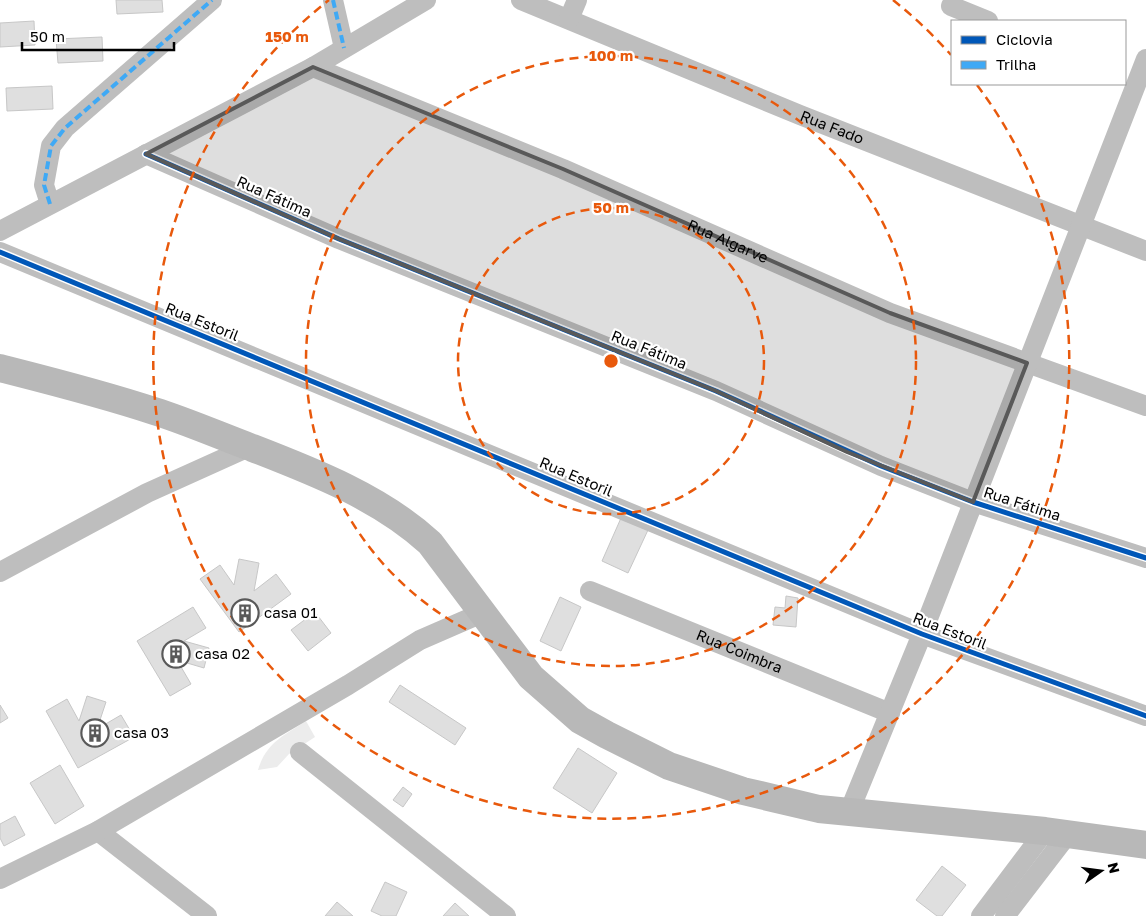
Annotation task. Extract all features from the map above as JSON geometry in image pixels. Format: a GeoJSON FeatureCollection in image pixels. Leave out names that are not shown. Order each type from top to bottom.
{"type":"FeatureCollection","features":[{"type":"Feature","properties":{"kind":"main road"},"geometry":{"type":"LineString","coordinates":[[0,368],[153,410],[340,485],[403,521],[430,542],[462,582],[482,613],[531,677],[547,692],[580,720],[669,766],[705,780],[784,802],[849,812],[1057,833],[1146,845]]}},
{"type":"Feature","properties":{"kind":"street"},"geometry":{"type":"LineString","coordinates":[[50,204],[44,185],[51,146],[65,128],[212,0]]}},
{"type":"Feature","properties":{"kind":"street"},"geometry":{"type":"LineString","coordinates":[[333,0],[344,48]]}},
{"type":"Feature","properties":{"kind":"street"},"geometry":{"type":"LineString","coordinates":[[0,231],[313,66],[426,0]]}},
{"type":"Feature","properties":{"kind":"street","name":"Rua Fado"},"geometry":{"type":"LineString","coordinates":[[521,0],[1081,227],[1146,251]]}},
{"type":"Feature","properties":{"kind":"street"},"geometry":{"type":"LineString","coordinates":[[569,20],[577,0]]}},
{"type":"Feature","properties":{"kind":"street"},"geometry":{"type":"LineString","coordinates":[[951,6],[986,20]]}},
{"type":"Feature","properties":{"kind":"street"},"geometry":{"type":"LineString","coordinates":[[849,812],[922,634],[1146,59]]}},
{"type":"Feature","properties":{"kind":"street","name":"Rua Algarve"},"geometry":{"type":"LineString","coordinates":[[313,66],[572,172],[890,312],[1146,406]]}},
{"type":"Feature","properties":{"kind":"street","name":"Rua Fátima"},"geometry":{"type":"LineString","coordinates":[[146,154],[339,239],[706,387],[856,455],[974,502],[1146,558]]}},
{"type":"Feature","properties":{"kind":"street","name":"Rua Estoril"},"geometry":{"type":"LineString","coordinates":[[0,252],[922,634],[1146,716]]}},
{"type":"Feature","properties":{"kind":"street"},"geometry":{"type":"LineString","coordinates":[[0,572],[147,493],[249,447]]}},
{"type":"Feature","properties":{"kind":"street","name":"Rua Coimbra"},"geometry":{"type":"LineString","coordinates":[[590,591],[890,713]]}},
{"type":"Feature","properties":{"kind":"street"},"geometry":{"type":"LineString","coordinates":[[0,879],[98,832],[323,700],[420,640],[482,613]]}},
{"type":"Feature","properties":{"kind":"street"},"geometry":{"type":"LineString","coordinates":[[300,752],[506,916]]}},
{"type":"Feature","properties":{"kind":"street"},"geometry":{"type":"LineString","coordinates":[[98,832],[208,916]]}},
{"type":"Feature","properties":{"kind":"street"},"geometry":{"type":"LineString","coordinates":[[982,916],[1057,833]]}},
{"type":"Feature","properties":{"kind":"street"},"geometry":{"type":"LineString","coordinates":[[1005,916],[1057,833]]}},
{"type":"Feature","properties":{"kind":"highlighted area"},"geometry":{"type":"Polygon","coordinates":[[[313,67],[563,169],[890,313],[1027,363],[973,502],[847,452],[716,391],[339,239],[146,154],[313,67]]]}},
{"type":"Feature","properties":{"kind":"shaded area"},"geometry":{"type":"Polygon","coordinates":[[[306,721],[315,737],[289,754],[277,767],[258,770],[261,761],[276,741],[306,721]]]}},
{"type":"Feature","properties":{"kind":"building"},"geometry":{"type":"Polygon","coordinates":[[[116,0],[162,0],[163,12],[117,14],[116,0]]]}},
{"type":"Feature","properties":{"kind":"building"},"geometry":{"type":"Polygon","coordinates":[[[34,21],[35,45],[0,47],[0,23],[34,21]]]}},
{"type":"Feature","properties":{"kind":"building"},"geometry":{"type":"Polygon","coordinates":[[[102,37],[103,61],[58,63],[56,39],[102,37]]]}},
{"type":"Feature","properties":{"kind":"building"},"geometry":{"type":"Polygon","coordinates":[[[52,86],[53,109],[7,111],[6,88],[52,86]]]}},
{"type":"Feature","properties":{"kind":"building"},"geometry":{"type":"Polygon","coordinates":[[[621,518],[648,530],[628,573],[602,561],[621,518]]]}},
{"type":"Feature","properties":{"kind":"building","name":"casa 01"},"geometry":{"type":"Polygon","coordinates":[[[239,559],[259,563],[254,591],[276,574],[291,594],[239,632],[200,579],[220,565],[234,585],[239,559]]]}},
{"type":"Feature","properties":{"kind":"building"},"geometry":{"type":"Polygon","coordinates":[[[786,596],[798,598],[796,627],[773,625],[775,607],[785,608],[786,596]]]}},
{"type":"Feature","properties":{"kind":"building"},"geometry":{"type":"Polygon","coordinates":[[[560,597],[581,607],[561,651],[540,641],[560,597]]]}},
{"type":"Feature","properties":{"kind":"building","name":"casa 02"},"geometry":{"type":"Polygon","coordinates":[[[193,607],[206,628],[184,641],[209,648],[204,668],[177,660],[191,684],[170,696],[137,641],[193,607]]]}},
{"type":"Feature","properties":{"kind":"building"},"geometry":{"type":"Polygon","coordinates":[[[315,612],[331,633],[308,651],[291,630],[315,612]]]}},
{"type":"Feature","properties":{"kind":"building"},"geometry":{"type":"Polygon","coordinates":[[[400,685],[466,728],[455,745],[389,702],[400,685]]]}},
{"type":"Feature","properties":{"kind":"building","name":"casa 03"},"geometry":{"type":"Polygon","coordinates":[[[87,696],[106,702],[97,729],[121,715],[134,737],[78,768],[46,711],[67,699],[79,721],[87,696]]]}},
{"type":"Feature","properties":{"kind":"building"},"geometry":{"type":"Polygon","coordinates":[[[0,705],[8,718],[0,723],[0,705]]]}},
{"type":"Feature","properties":{"kind":"building"},"geometry":{"type":"Polygon","coordinates":[[[578,748],[617,773],[592,813],[553,788],[578,748]]]}},
{"type":"Feature","properties":{"kind":"building"},"geometry":{"type":"Polygon","coordinates":[[[60,765],[84,806],[55,824],[30,783],[60,765]]]}},
{"type":"Feature","properties":{"kind":"building"},"geometry":{"type":"Polygon","coordinates":[[[403,787],[412,794],[403,807],[393,800],[403,787]]]}},
{"type":"Feature","properties":{"kind":"building"},"geometry":{"type":"Polygon","coordinates":[[[15,816],[25,835],[4,846],[0,838],[0,824],[15,816]]]}},
{"type":"Feature","properties":{"kind":"building"},"geometry":{"type":"Polygon","coordinates":[[[942,866],[966,885],[942,916],[937,916],[916,900],[942,866]]]}},
{"type":"Feature","properties":{"kind":"building"},"geometry":{"type":"Polygon","coordinates":[[[385,882],[407,892],[396,916],[382,916],[371,911],[385,882]]]}},
{"type":"Feature","properties":{"kind":"building"},"geometry":{"type":"Polygon","coordinates":[[[337,902],[353,916],[325,916],[337,902]]]}},
{"type":"Feature","properties":{"kind":"building"},"geometry":{"type":"Polygon","coordinates":[[[455,903],[469,916],[443,916],[455,903]]]}},
{"type":"Feature","properties":{"kind":"marked path"},"geometry":{"type":"LineString","coordinates":[[50,204],[44,185],[51,146],[65,128],[212,0]]}},
{"type":"Feature","properties":{"kind":"marked path"},"geometry":{"type":"LineString","coordinates":[[333,0],[344,48]]}},
{"type":"Feature","properties":{"kind":"cycle path"},"geometry":{"type":"LineString","coordinates":[[146,154],[339,239],[716,391],[881,466],[973,502],[1146,558]]}},
{"type":"Feature","properties":{"kind":"cycle path"},"geometry":{"type":"LineString","coordinates":[[0,252],[922,634],[1146,716]]}},
{"type":"Feature","properties":{"kind":"place","name":"casa 01"},"geometry":{"type":"Point","coordinates":[245,613]}},
{"type":"Feature","properties":{"kind":"place","name":"casa 02"},"geometry":{"type":"Point","coordinates":[176,654]}},
{"type":"Feature","properties":{"kind":"place","name":"casa 03"},"geometry":{"type":"Point","coordinates":[95,733]}}]}
